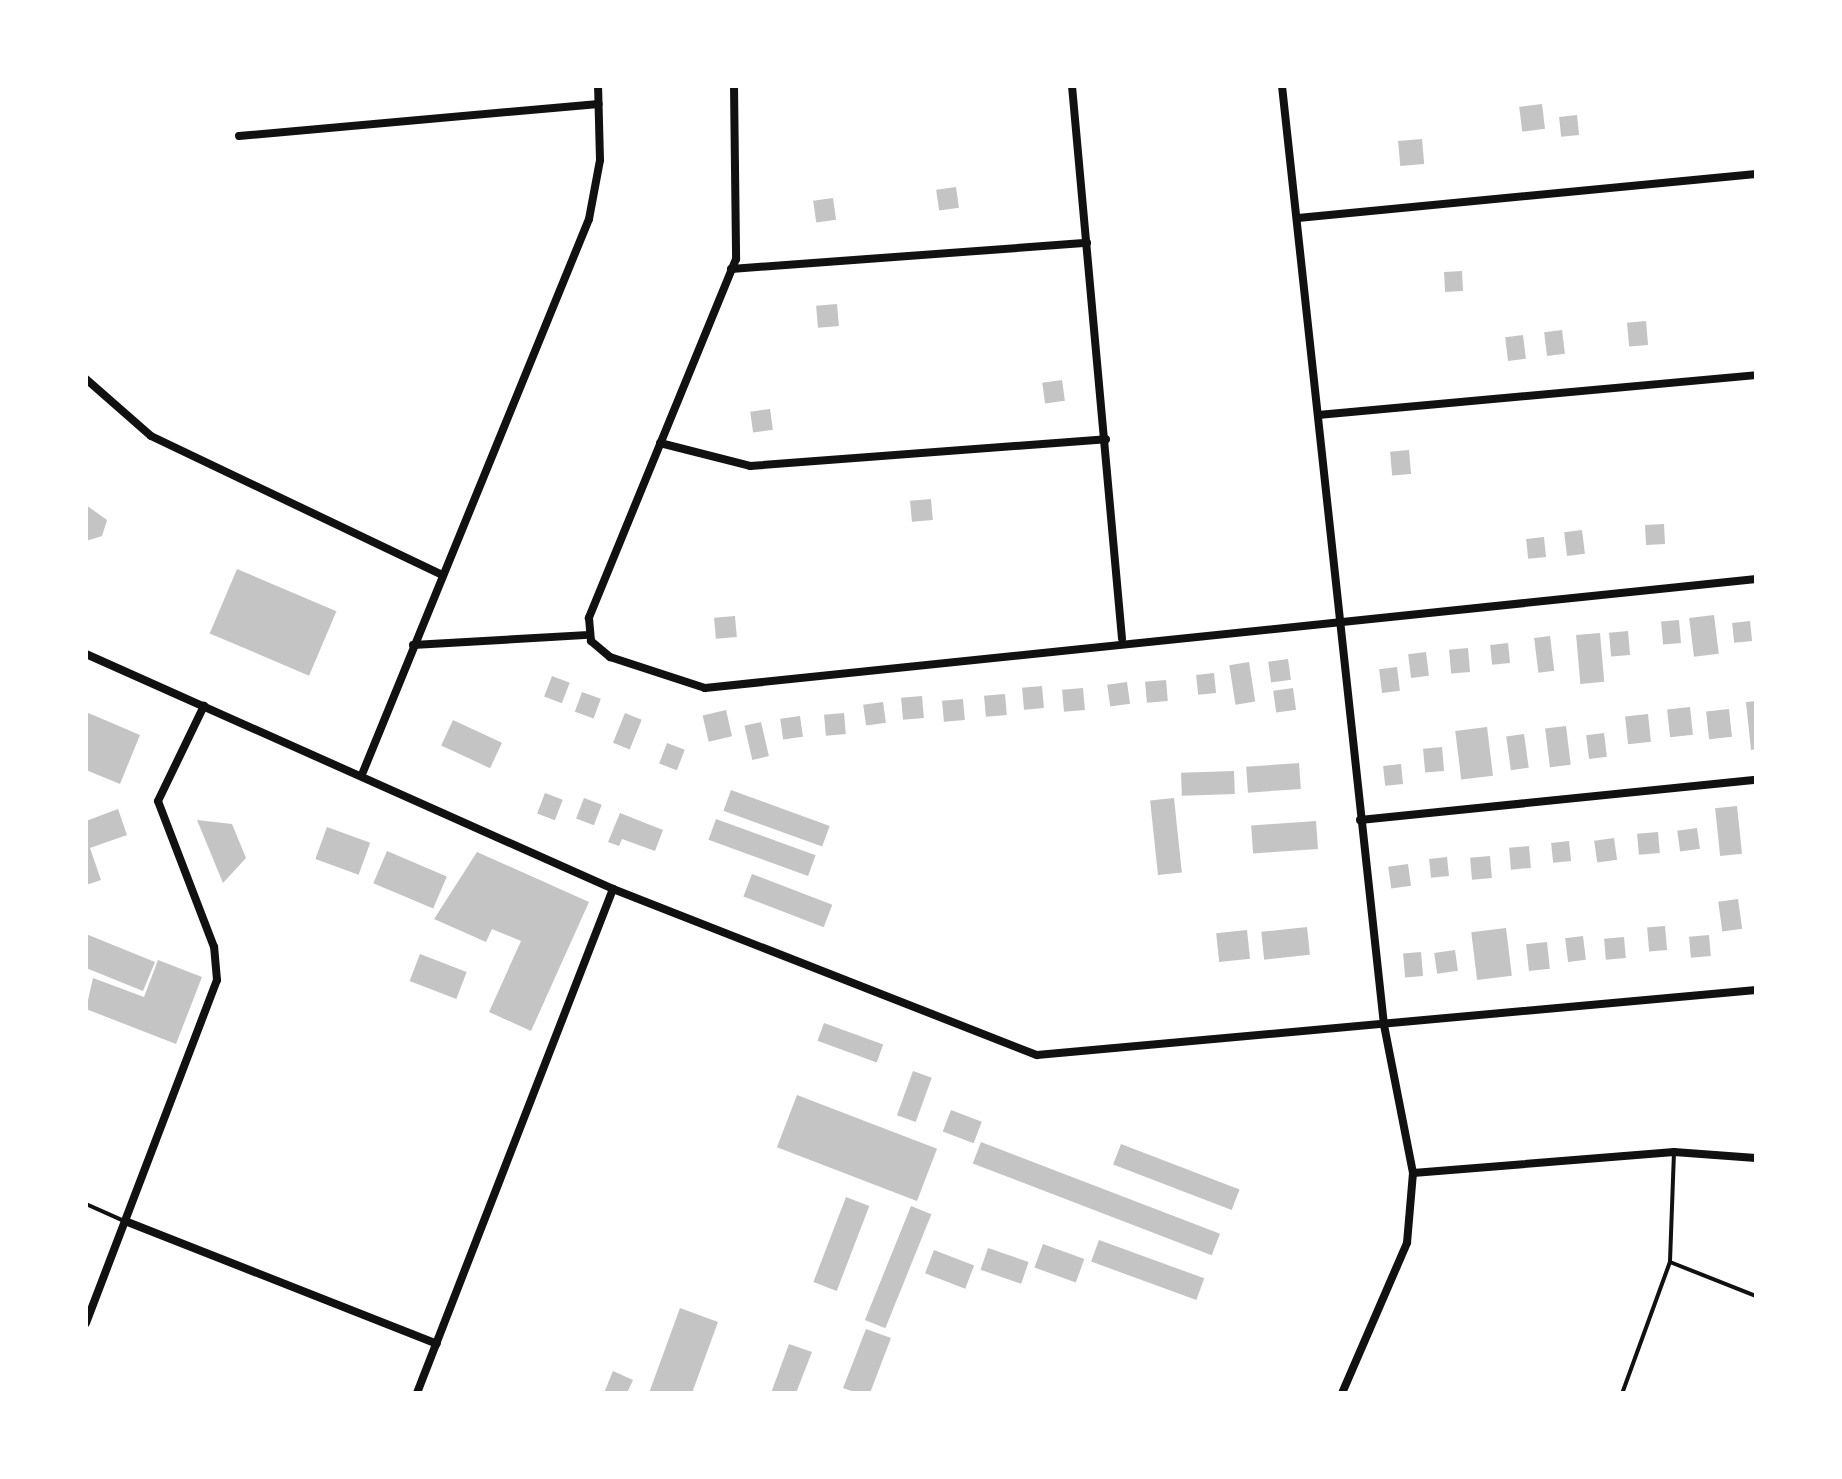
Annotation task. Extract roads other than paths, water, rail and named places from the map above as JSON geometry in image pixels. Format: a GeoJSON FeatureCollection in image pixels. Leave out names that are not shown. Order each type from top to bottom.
{"type":"FeatureCollection","features":[{"type":"Feature","properties":{"kind":"street"},"geometry":{"type":"LineString","coordinates":[[363,772],[589,219],[600,160],[598,86]]}},
{"type":"Feature","properties":{"kind":"street"},"geometry":{"type":"LineString","coordinates":[[734,86],[737,249],[589,618],[589,635],[610,657],[705,688],[1122,639],[1756,579]]}},
{"type":"Feature","properties":{"kind":"street"},"geometry":{"type":"LineString","coordinates":[[1072,86],[1122,639]]}},
{"type":"Feature","properties":{"kind":"street"},"geometry":{"type":"LineString","coordinates":[[1282,86],[1337,617],[1384,1025],[1413,1173],[1407,1243],[1342,1393]]}},
{"type":"Feature","properties":{"kind":"street"},"geometry":{"type":"LineString","coordinates":[[239,136],[599,104]]}},
{"type":"Feature","properties":{"kind":"street"},"geometry":{"type":"LineString","coordinates":[[1298,218],[1756,174]]}},
{"type":"Feature","properties":{"kind":"street"},"geometry":{"type":"LineString","coordinates":[[731,269],[1087,243]]}},
{"type":"Feature","properties":{"kind":"street"},"geometry":{"type":"LineString","coordinates":[[1318,415],[1756,375]]}},
{"type":"Feature","properties":{"kind":"street"},"geometry":{"type":"LineString","coordinates":[[86,379],[151,436],[442,575]]}},
{"type":"Feature","properties":{"kind":"street"},"geometry":{"type":"LineString","coordinates":[[660,443],[750,466],[1106,439]]}},
{"type":"Feature","properties":{"kind":"street"},"geometry":{"type":"LineString","coordinates":[[413,645],[589,635]]}},
{"type":"Feature","properties":{"kind":"street"},"geometry":{"type":"LineString","coordinates":[[86,654],[363,772],[613,889],[1037,1055],[1756,990]]}},
{"type":"Feature","properties":{"kind":"street"},"geometry":{"type":"LineString","coordinates":[[86,1323],[217,980],[214,947],[158,801],[204,706]]}},
{"type":"Feature","properties":{"kind":"street"},"geometry":{"type":"LineString","coordinates":[[1360,820],[1756,780]]}},
{"type":"Feature","properties":{"kind":"street"},"geometry":{"type":"LineString","coordinates":[[417,1393],[613,889]]}},
{"type":"Feature","properties":{"kind":"street"},"geometry":{"type":"LineString","coordinates":[[1413,1173],[1674,1152],[1756,1158]]}},
{"type":"Feature","properties":{"kind":"street"},"geometry":{"type":"LineString","coordinates":[[125,1221],[437,1344]]}},
{"type":"Feature","properties":{"kind":"lane"},"geometry":{"type":"LineString","coordinates":[[1623,1391],[1670,1262],[1674,1152]]}},
{"type":"Feature","properties":{"kind":"lane"},"geometry":{"type":"LineString","coordinates":[[86,1204],[125,1221]]}},
{"type":"Feature","properties":{"kind":"lane"},"geometry":{"type":"LineString","coordinates":[[1670,1262],[1756,1296]]}}]}
